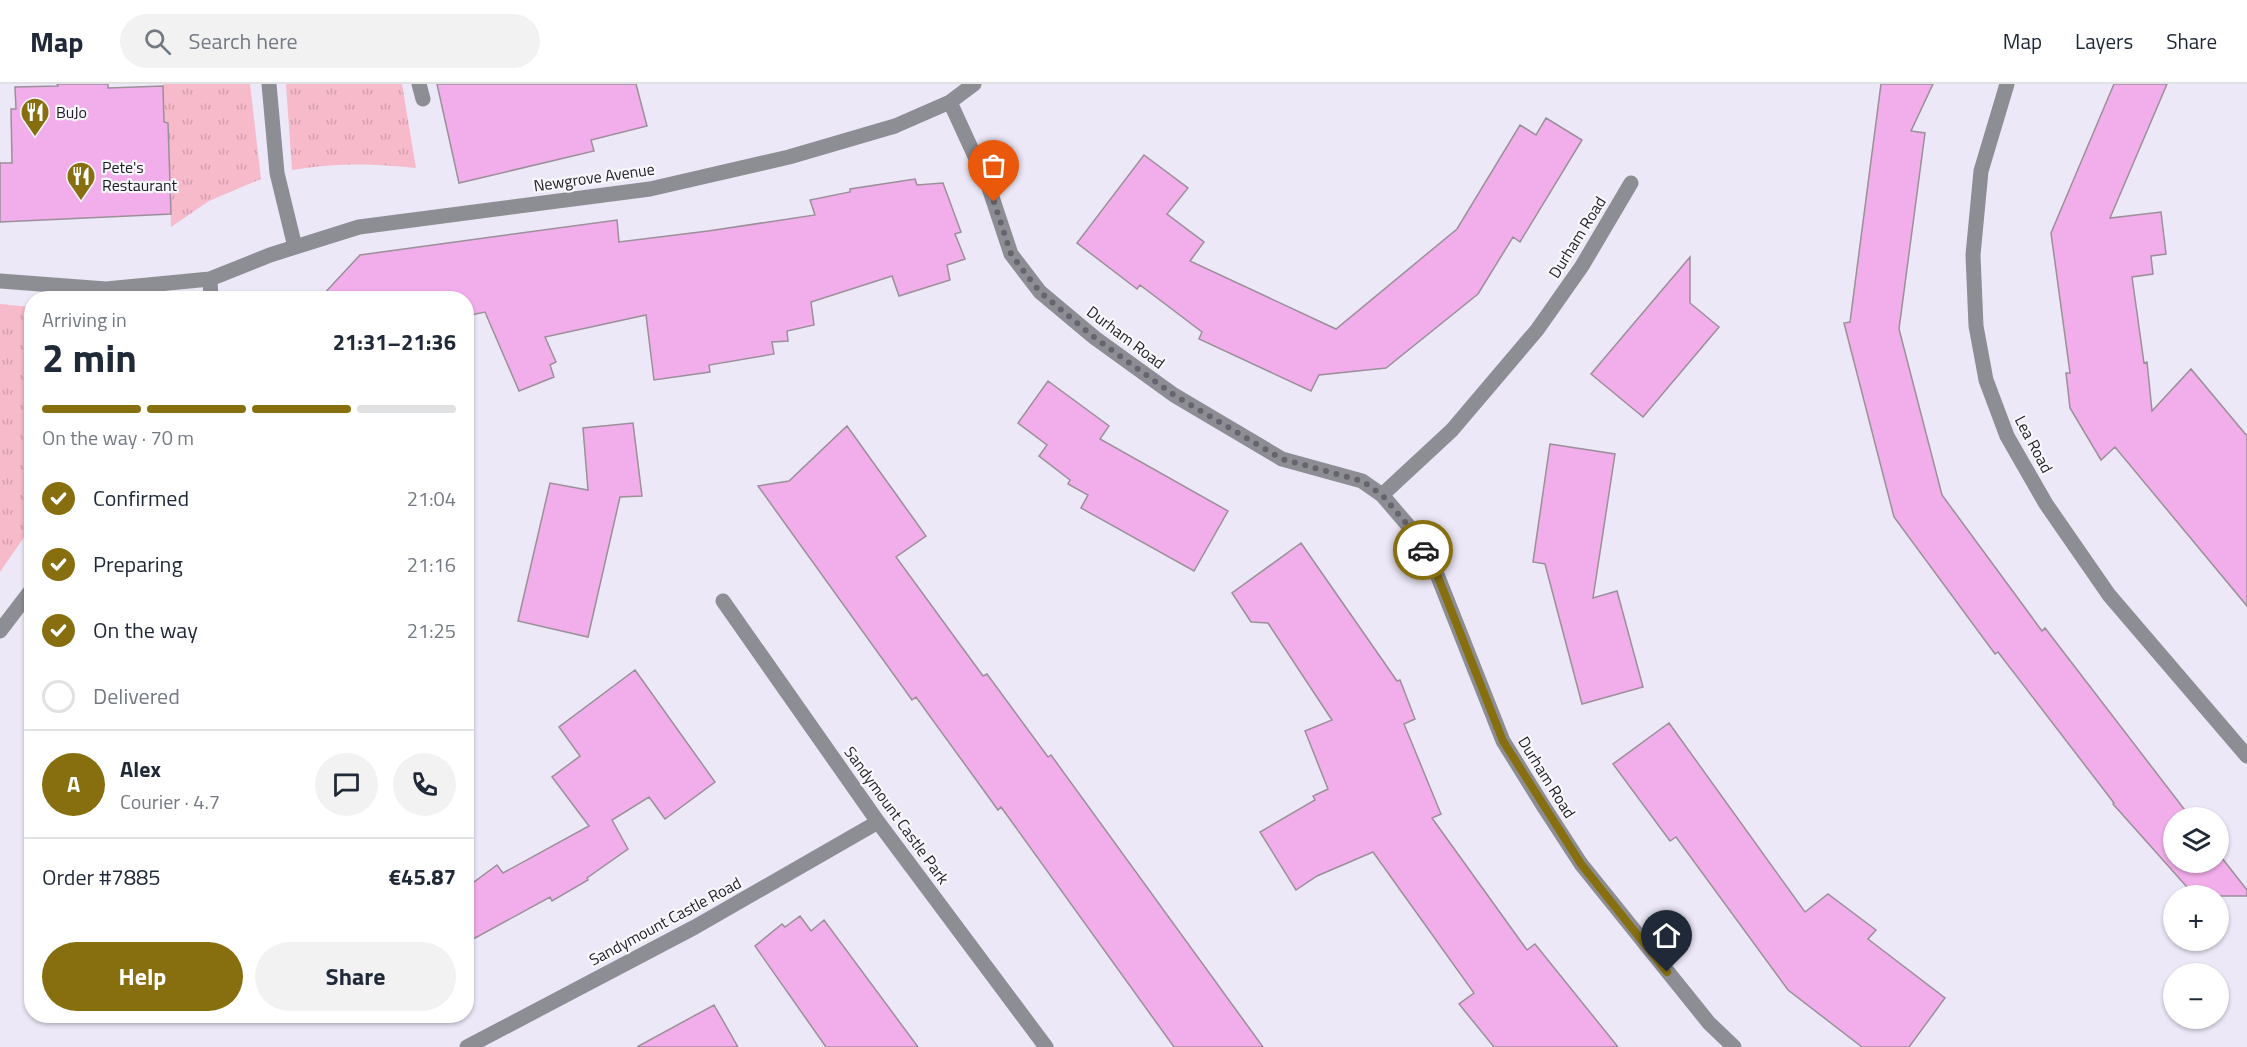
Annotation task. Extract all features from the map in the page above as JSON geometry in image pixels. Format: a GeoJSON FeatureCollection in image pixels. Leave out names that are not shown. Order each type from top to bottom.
{"type":"FeatureCollection","features":[{"type":"Feature","properties":{"kind":"street"},"geometry":{"type":"LineString","coordinates":[[269,84],[277,173],[295,247]]}},
{"type":"Feature","properties":{"kind":"street","name":"Newgrove Avenue"},"geometry":{"type":"LineString","coordinates":[[0,281],[106,289],[210,279],[295,247],[359,227],[650,189],[789,157],[896,126],[950,102],[974,84]]}},
{"type":"Feature","properties":{"kind":"street","name":"Lea Road"},"geometry":{"type":"LineString","coordinates":[[2007,84],[1981,171],[1973,255],[1976,326],[1986,380],[2007,436],[2046,504],[2109,595],[2247,756]]}},
{"type":"Feature","properties":{"kind":"street","name":"Durham Road"},"geometry":{"type":"LineString","coordinates":[[950,102],[988,185],[1011,254],[1040,292],[1095,338],[1174,395],[1282,459],[1362,481],[1382,495],[1412,530],[1438,577],[1503,741],[1544,807],[1581,864],[1709,1023],[1734,1047]]}},
{"type":"Feature","properties":{"kind":"street","name":"Durham Road"},"geometry":{"type":"LineString","coordinates":[[1382,495],[1452,430],[1537,330],[1582,266],[1631,183]]}},
{"type":"Feature","properties":{"kind":"street"},"geometry":{"type":"LineString","coordinates":[[210,279],[211,291]]}},
{"type":"Feature","properties":{"kind":"street"},"geometry":{"type":"LineString","coordinates":[[0,631],[24,600]]}},
{"type":"Feature","properties":{"kind":"street","name":"Sandymount Castle Park"},"geometry":{"type":"LineString","coordinates":[[723,601],[878,822],[1046,1047]]}},
{"type":"Feature","properties":{"kind":"street","name":"Sandymount Castle Road"},"geometry":{"type":"LineString","coordinates":[[467,1047],[695,927],[878,822]]}},
{"type":"Feature","properties":{"kind":"green space"},"geometry":{"type":"Polygon","coordinates":[[[163,84],[250,84],[261,179],[209,201],[171,227],[168,123],[164,122],[163,84]]]}},
{"type":"Feature","properties":{"kind":"green space"},"geometry":{"type":"Polygon","coordinates":[[[286,84],[402,84],[416,168],[354,164],[292,170],[286,84]]]}},
{"type":"Feature","properties":{"kind":"green space"},"geometry":{"type":"Polygon","coordinates":[[[0,304],[24,306],[24,537],[0,572],[0,304]]]}},
{"type":"Feature","properties":{"kind":"building"},"geometry":{"type":"Polygon","coordinates":[[[57,84],[108,84],[108,88],[163,86],[164,122],[168,123],[171,214],[0,222],[0,163],[12,163],[11,109],[16,109],[15,87],[58,86],[57,84]]]}},
{"type":"Feature","properties":{"kind":"building"},"geometry":{"type":"Polygon","coordinates":[[[437,84],[636,84],[647,126],[591,140],[594,151],[459,183],[437,84]]]}},
{"type":"Feature","properties":{"kind":"building"},"geometry":{"type":"Polygon","coordinates":[[[1881,84],[1933,84],[1911,131],[1925,133],[1899,329],[1942,495],[2042,631],[2045,628],[2183,807],[2163,807],[2163,860],[2113,804],[1998,652],[1995,654],[1894,517],[1844,323],[1850,322],[1881,84]]]}},
{"type":"Feature","properties":{"kind":"building"},"geometry":{"type":"Polygon","coordinates":[[[2114,84],[2167,84],[2110,218],[2161,212],[2166,254],[2151,256],[2153,274],[2132,277],[2144,363],[2147,362],[2152,411],[2191,369],[2247,436],[2247,606],[2115,447],[2101,460],[2070,408],[2066,373],[2070,373],[2051,233],[2114,84]]]}},
{"type":"Feature","properties":{"kind":"building"},"geometry":{"type":"Polygon","coordinates":[[[1546,118],[1582,140],[1520,242],[1513,237],[1478,294],[1386,368],[1319,375],[1311,391],[1199,339],[1202,332],[1140,285],[1137,289],[1077,243],[1144,155],[1188,188],[1167,214],[1204,242],[1190,261],[1336,329],[1457,229],[1520,125],[1536,135],[1546,118]]]}},
{"type":"Feature","properties":{"kind":"building"},"geometry":{"type":"Polygon","coordinates":[[[915,179],[917,185],[943,183],[961,232],[955,234],[965,259],[947,265],[950,280],[899,296],[892,276],[811,302],[814,325],[787,331],[788,341],[772,342],[774,354],[709,365],[710,372],[654,380],[646,315],[545,337],[556,362],[550,365],[554,377],[519,391],[485,312],[474,314],[474,291],[327,291],[360,255],[617,220],[619,242],[708,231],[815,215],[810,200],[850,192],[850,189],[915,179]]]}},
{"type":"Feature","properties":{"kind":"building"},"geometry":{"type":"Polygon","coordinates":[[[1690,257],[1690,303],[1719,327],[1643,417],[1591,374],[1690,257]]]}},
{"type":"Feature","properties":{"kind":"building"},"geometry":{"type":"Polygon","coordinates":[[[1048,381],[1109,426],[1100,439],[1228,511],[1194,571],[1081,508],[1088,495],[1068,484],[1070,480],[1039,456],[1047,445],[1018,423],[1048,381]]]}},
{"type":"Feature","properties":{"kind":"building"},"geometry":{"type":"Polygon","coordinates":[[[633,423],[642,496],[620,497],[588,637],[518,621],[550,483],[588,490],[583,428],[633,423]]]}},
{"type":"Feature","properties":{"kind":"building"},"geometry":{"type":"Polygon","coordinates":[[[847,426],[926,536],[896,557],[983,676],[987,674],[1048,757],[1051,755],[1263,1047],[1174,1047],[1001,807],[998,810],[916,697],[912,700],[758,486],[789,481],[847,426]]]}},
{"type":"Feature","properties":{"kind":"building"},"geometry":{"type":"Polygon","coordinates":[[[1550,444],[1615,454],[1593,598],[1617,591],[1643,687],[1582,704],[1545,564],[1533,562],[1550,444]]]}},
{"type":"Feature","properties":{"kind":"building"},"geometry":{"type":"Polygon","coordinates":[[[1301,543],[1397,681],[1400,680],[1415,719],[1404,724],[1441,814],[1432,818],[1527,950],[1535,944],[1618,1047],[1494,1047],[1459,1004],[1474,993],[1373,852],[1317,876],[1296,890],[1260,832],[1315,800],[1313,796],[1328,789],[1305,731],[1332,720],[1268,623],[1251,622],[1232,593],[1301,543]]]}},
{"type":"Feature","properties":{"kind":"building"},"geometry":{"type":"Polygon","coordinates":[[[635,670],[715,782],[665,819],[649,797],[612,820],[628,849],[587,878],[588,880],[552,901],[550,897],[474,939],[474,882],[497,865],[503,873],[589,826],[552,777],[580,756],[559,727],[635,670]]]}},
{"type":"Feature","properties":{"kind":"building"},"geometry":{"type":"Polygon","coordinates":[[[1669,723],[1805,912],[1828,894],[1876,930],[1868,939],[1945,998],[1909,1047],[1862,1047],[1788,990],[1676,837],[1670,841],[1613,764],[1669,723]]]}},
{"type":"Feature","properties":{"kind":"building"},"geometry":{"type":"Polygon","coordinates":[[[2229,867],[2247,890],[2247,896],[2229,896],[2229,885],[2185,885],[2174,873],[2229,873],[2229,867]]]}},
{"type":"Feature","properties":{"kind":"building"},"geometry":{"type":"Polygon","coordinates":[[[800,916],[811,931],[824,920],[918,1047],[826,1047],[755,946],[782,924],[785,927],[800,916]]]}},
{"type":"Feature","properties":{"kind":"building"},"geometry":{"type":"Polygon","coordinates":[[[714,1005],[738,1047],[637,1047],[714,1005]]]}},
{"type":"Feature","properties":{"kind":"way so far"},"geometry":{"type":"LineString","coordinates":[[994,202],[1011,254],[1025,273],[1040,292],[1095,338],[1174,395],[1282,459],[1362,481],[1382,495],[1412,530],[1423,550]]}},
{"type":"Feature","properties":{"kind":"place","name":"BuJo"},"geometry":{"type":"Point","coordinates":[35,138]}},
{"type":"Feature","properties":{"kind":"place","name":"Pete's Restaurant"},"geometry":{"type":"Point","coordinates":[81,202]}},
{"type":"Feature","properties":{"kind":"route"},"geometry":{"type":"LineString","coordinates":[[1423,550],[1438,577],[1503,741],[1581,864],[1667,972]]}}]}
